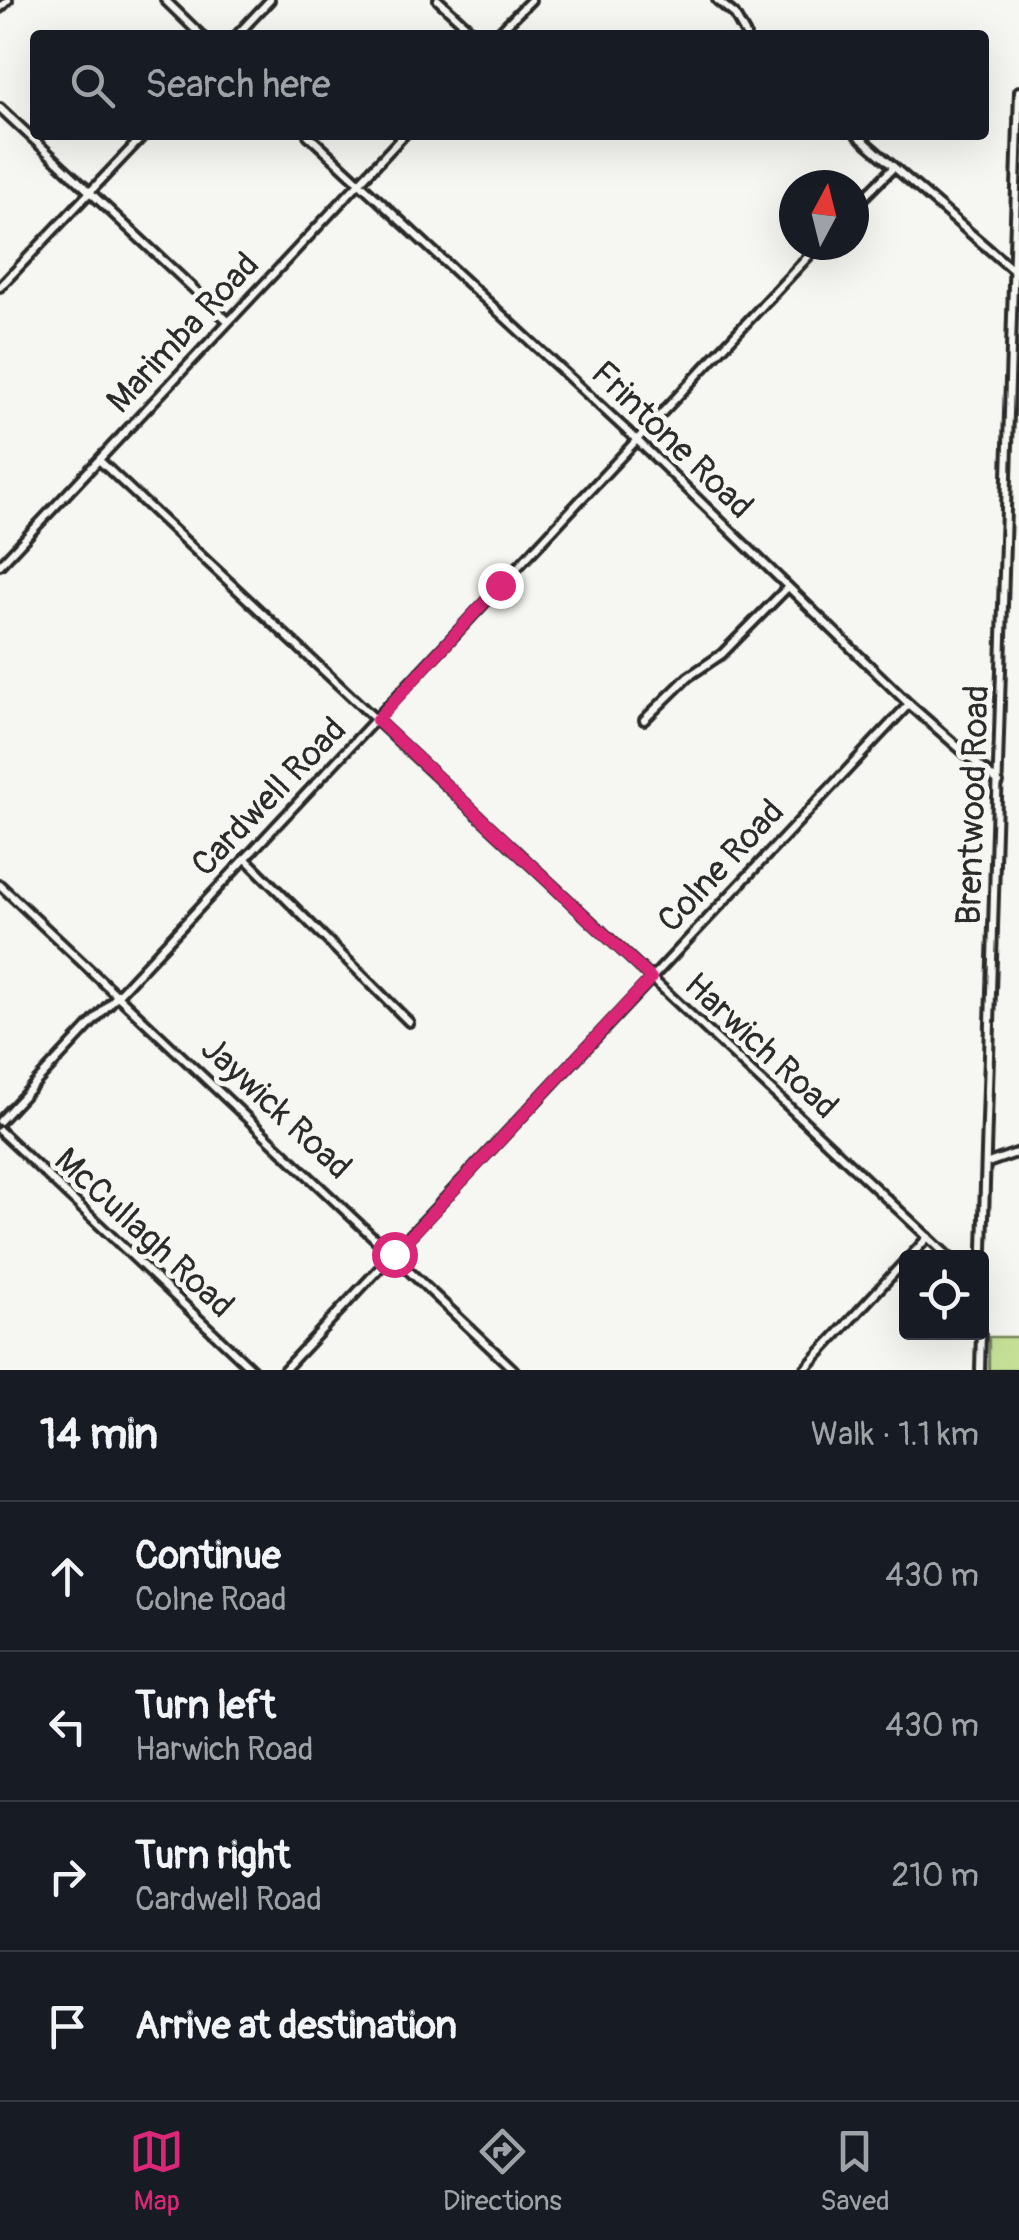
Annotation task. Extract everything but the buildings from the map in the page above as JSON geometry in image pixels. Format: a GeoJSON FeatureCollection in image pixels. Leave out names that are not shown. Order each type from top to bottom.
{"type":"FeatureCollection","features":[{"type":"Feature","properties":{"kind":"street"},"geometry":{"type":"LineString","coordinates":[[0,8],[8,0]]}},
{"type":"Feature","properties":{"kind":"street"},"geometry":{"type":"LineString","coordinates":[[165,0],[196,30]]}},
{"type":"Feature","properties":{"kind":"street"},"geometry":{"type":"LineString","coordinates":[[242,30],[270,0]]}},
{"type":"Feature","properties":{"kind":"street"},"geometry":{"type":"LineString","coordinates":[[438,0],[471,30]]}},
{"type":"Feature","properties":{"kind":"street"},"geometry":{"type":"LineString","coordinates":[[501,30],[531,0]]}},
{"type":"Feature","properties":{"kind":"street"},"geometry":{"type":"LineString","coordinates":[[718,0],[734,14],[743,30]]}},
{"type":"Feature","properties":{"kind":"street","name":"Brentwood Road"},"geometry":{"type":"LineString","coordinates":[[983,1250],[1019,90]]}},
{"type":"Feature","properties":{"kind":"street"},"geometry":{"type":"LineString","coordinates":[[0,108],[30,136]]}},
{"type":"Feature","properties":{"kind":"street"},"geometry":{"type":"LineString","coordinates":[[34,140],[228,321]]}},
{"type":"Feature","properties":{"kind":"street"},"geometry":{"type":"LineString","coordinates":[[0,287],[139,140]]}},
{"type":"Feature","properties":{"kind":"street","name":"Frintone Road"},"geometry":{"type":"LineString","coordinates":[[313,140],[638,442],[909,704],[999,784]]}},
{"type":"Feature","properties":{"kind":"street","name":"Marimba Road"},"geometry":{"type":"LineString","coordinates":[[0,565],[399,140]]}},
{"type":"Feature","properties":{"kind":"street"},"geometry":{"type":"LineString","coordinates":[[861,140],[1014,272]]}},
{"type":"Feature","properties":{"kind":"street"},"geometry":{"type":"LineString","coordinates":[[869,193],[892,170]]}},
{"type":"Feature","properties":{"kind":"street","name":"Cardwell Road"},"geometry":{"type":"LineString","coordinates":[[0,1121],[806,260]]}},
{"type":"Feature","properties":{"kind":"street","name":"Harwich Road"},"geometry":{"type":"LineString","coordinates":[[100,461],[942,1250]]}},
{"type":"Feature","properties":{"kind":"street"},"geometry":{"type":"LineString","coordinates":[[644,720],[688,677],[722,654],[788,586]]}},
{"type":"Feature","properties":{"kind":"street","name":"Colne Road"},"geometry":{"type":"LineString","coordinates":[[284,1370],[909,704]]}},
{"type":"Feature","properties":{"kind":"street"},"geometry":{"type":"LineString","coordinates":[[245,858],[408,1022]]}},
{"type":"Feature","properties":{"kind":"street","name":"Jaywick Road"},"geometry":{"type":"LineString","coordinates":[[0,886],[514,1370]]}},
{"type":"Feature","properties":{"kind":"street","name":"McCullagh Road"},"geometry":{"type":"LineString","coordinates":[[0,1131],[253,1370]]}},
{"type":"Feature","properties":{"kind":"street"},"geometry":{"type":"LineString","coordinates":[[988,1148],[1006,1154]]}},
{"type":"Feature","properties":{"kind":"street"},"geometry":{"type":"LineString","coordinates":[[987,1164],[1019,1152]]}},
{"type":"Feature","properties":{"kind":"street"},"geometry":{"type":"LineString","coordinates":[[916,1250],[928,1237]]}},
{"type":"Feature","properties":{"kind":"street"},"geometry":{"type":"LineString","coordinates":[[804,1370],[899,1269]]}},
{"type":"Feature","properties":{"kind":"street"},"geometry":{"type":"LineString","coordinates":[[980,1340],[980,1370]]}},
{"type":"Feature","properties":{"kind":"green space"},"geometry":{"type":"Polygon","coordinates":[[[1019,1337],[1019,1370],[989,1370],[989,1340],[1019,1337]]]}},
{"type":"Feature","properties":{"kind":"route"},"geometry":{"type":"LineString","coordinates":[[394,1254],[651,978],[377,720],[500,585]]}}]}
